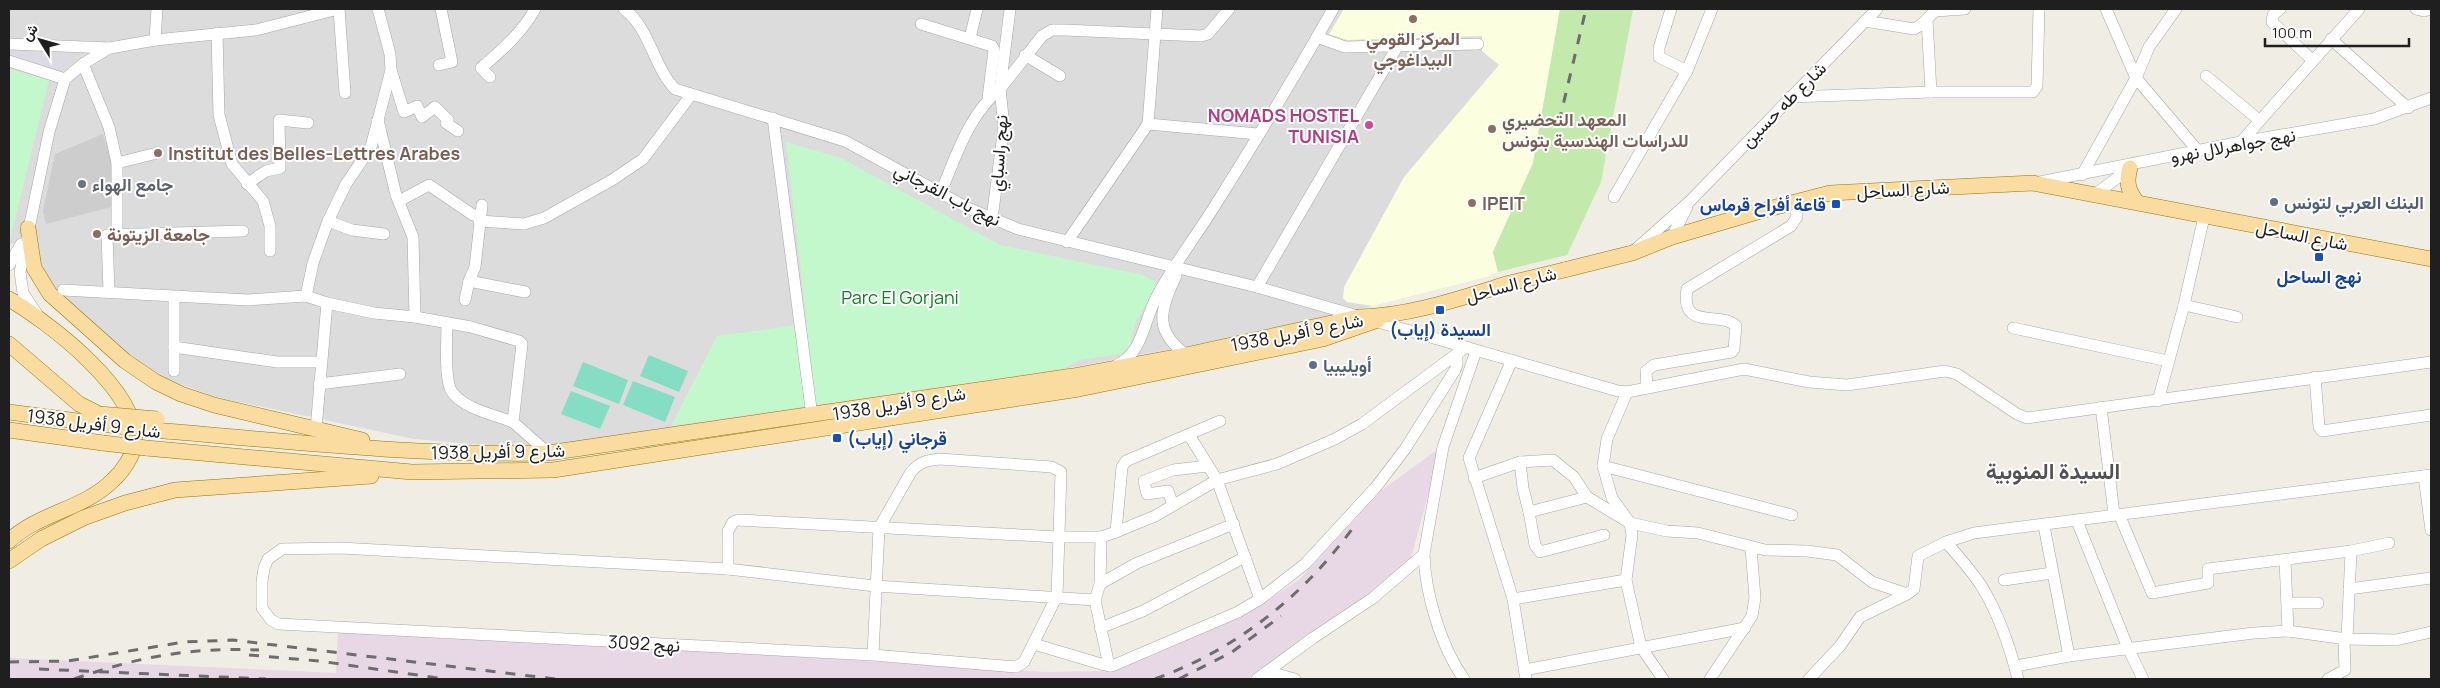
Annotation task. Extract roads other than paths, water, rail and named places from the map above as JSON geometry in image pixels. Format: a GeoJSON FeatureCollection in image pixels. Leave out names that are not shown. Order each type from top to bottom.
{"type":"FeatureCollection","features":[{"type":"Feature","properties":{"kind":"main road"},"geometry":{"type":"LineString","coordinates":[[2134,166],[2128,185],[2129,192],[2136,201]]}},
{"type":"Feature","properties":{"kind":"main road","name":"شارع الساحل"},"geometry":{"type":"LineString","coordinates":[[1379,319],[1632,253],[1672,237],[1830,193],[2033,183],[2136,201],[2204,217],[2431,260]]}},
{"type":"Feature","properties":{"kind":"main road"},"geometry":{"type":"LineString","coordinates":[[28,228],[34,268],[50,294],[140,371],[181,394],[214,405],[412,452]]}},
{"type":"Feature","properties":{"kind":"main road"},"geometry":{"type":"LineString","coordinates":[[9,299],[40,317],[116,390],[133,423],[135,443],[130,457],[119,473],[104,488],[38,522],[9,541]]}},
{"type":"Feature","properties":{"kind":"main road","name":"شارع 9 أفريل 1938"},"geometry":{"type":"LineString","coordinates":[[1322,332],[1359,316],[1379,319]]}},
{"type":"Feature","properties":{"kind":"main road","name":"شارع 9 أفريل 1938"},"geometry":{"type":"LineString","coordinates":[[9,430],[146,448],[412,472],[553,470],[1078,389],[1192,359],[1379,319]]}},
{"type":"Feature","properties":{"kind":"main road"},"geometry":{"type":"LineString","coordinates":[[9,344],[99,419]]}},
{"type":"Feature","properties":{"kind":"main road"},"geometry":{"type":"LineString","coordinates":[[9,357],[58,386]]}},
{"type":"Feature","properties":{"kind":"main road","name":"شارع 9 أفريل 1938"},"geometry":{"type":"LineString","coordinates":[[9,412],[99,419],[286,441],[412,452],[548,453],[812,416],[1073,376],[1112,367],[1192,359]]}},
{"type":"Feature","properties":{"kind":"main road"},"geometry":{"type":"LineString","coordinates":[[9,561],[41,539],[83,518],[125,503],[175,490],[412,472]]}},
{"type":"Feature","properties":{"kind":"street"},"geometry":{"type":"LineString","coordinates":[[155,40],[157,9]]}},
{"type":"Feature","properties":{"kind":"street"},"geometry":{"type":"LineString","coordinates":[[9,44],[110,48],[155,40],[256,30],[338,9],[345,93]]}},
{"type":"Feature","properties":{"kind":"street"},"geometry":{"type":"LineString","coordinates":[[378,9],[390,54],[391,70],[404,112],[417,106],[422,117],[435,107],[448,120],[446,123],[458,131]]}},
{"type":"Feature","properties":{"kind":"street"},"geometry":{"type":"LineString","coordinates":[[439,65],[452,62],[441,9]]}},
{"type":"Feature","properties":{"kind":"street"},"geometry":{"type":"LineString","coordinates":[[490,77],[481,68],[527,24],[535,9]]}},
{"type":"Feature","properties":{"kind":"street","name":"نهج باب القرجاني"},"geometry":{"type":"LineString","coordinates":[[624,9],[638,22],[675,89],[845,141],[992,220],[1067,242],[1257,287],[1359,316]]}},
{"type":"Feature","properties":{"kind":"street"},"geometry":{"type":"LineString","coordinates":[[970,38],[978,9]]}},
{"type":"Feature","properties":{"kind":"street"},"geometry":{"type":"LineString","coordinates":[[941,192],[966,133],[988,98],[1000,89],[1010,9]]}},
{"type":"Feature","properties":{"kind":"street"},"geometry":{"type":"LineString","coordinates":[[1067,242],[1148,124],[1157,9]]}},
{"type":"Feature","properties":{"kind":"street","name":"نهج راسباي"},"geometry":{"type":"LineString","coordinates":[[992,220],[1004,126],[1000,89],[1042,36],[1052,30],[1204,36],[1229,9]]}},
{"type":"Feature","properties":{"kind":"street"},"geometry":{"type":"LineString","coordinates":[[1112,367],[1129,359],[1136,351],[1156,297],[1177,267],[1333,9]]}},
{"type":"Feature","properties":{"kind":"street"},"geometry":{"type":"LineString","coordinates":[[1670,9],[1659,48],[1659,57],[1687,71]]}},
{"type":"Feature","properties":{"kind":"street"},"geometry":{"type":"LineString","coordinates":[[1614,196],[1687,71],[1712,9]]}},
{"type":"Feature","properties":{"kind":"street","name":"شارع طه حسين"},"geometry":{"type":"LineString","coordinates":[[1690,201],[1876,9]]}},
{"type":"Feature","properties":{"kind":"street"},"geometry":{"type":"LineString","coordinates":[[1865,21],[1914,29],[1939,9],[1965,9]]}},
{"type":"Feature","properties":{"kind":"street"},"geometry":{"type":"LineString","coordinates":[[1790,97],[1931,92],[2035,91],[2037,86],[2039,9]]}},
{"type":"Feature","properties":{"kind":"street"},"geometry":{"type":"LineString","coordinates":[[2106,9],[2136,78],[2198,151]]}},
{"type":"Feature","properties":{"kind":"street"},"geometry":{"type":"LineString","coordinates":[[2082,175],[2136,78],[2149,47],[2176,9]]}},
{"type":"Feature","properties":{"kind":"street"},"geometry":{"type":"LineString","coordinates":[[2280,9],[2273,14],[2272,22],[2312,60]]}},
{"type":"Feature","properties":{"kind":"street"},"geometry":{"type":"LineString","coordinates":[[2240,142],[2359,9]]}},
{"type":"Feature","properties":{"kind":"street"},"geometry":{"type":"LineString","coordinates":[[2416,9],[2430,9]]}},
{"type":"Feature","properties":{"kind":"street"},"geometry":{"type":"LineString","coordinates":[[1928,18],[1931,92]]}},
{"type":"Feature","properties":{"kind":"street"},"geometry":{"type":"LineString","coordinates":[[921,24],[989,44],[994,50],[988,98]]}},
{"type":"Feature","properties":{"kind":"street"},"geometry":{"type":"LineString","coordinates":[[217,33],[219,116],[232,164],[263,201],[270,226],[270,251]]}},
{"type":"Feature","properties":{"kind":"street"},"geometry":{"type":"LineString","coordinates":[[1317,38],[1345,46],[1397,47],[1478,44]]}},
{"type":"Feature","properties":{"kind":"street"},"geometry":{"type":"LineString","coordinates":[[2331,39],[2408,108]]}},
{"type":"Feature","properties":{"kind":"street"},"geometry":{"type":"LineString","coordinates":[[1257,287],[1397,47]]}},
{"type":"Feature","properties":{"kind":"street"},"geometry":{"type":"LineString","coordinates":[[40,317],[27,300],[20,282],[20,272],[49,132],[65,79],[83,64],[110,48]]}},
{"type":"Feature","properties":{"kind":"street"},"geometry":{"type":"LineString","coordinates":[[1025,56],[1060,76]]}},
{"type":"Feature","properties":{"kind":"street"},"geometry":{"type":"LineString","coordinates":[[9,62],[65,79]]}},
{"type":"Feature","properties":{"kind":"street"},"geometry":{"type":"LineString","coordinates":[[83,64],[109,127],[117,163],[117,235]]}},
{"type":"Feature","properties":{"kind":"street"},"geometry":{"type":"LineString","coordinates":[[306,296],[313,263],[328,221],[346,184],[370,147],[391,70]]}},
{"type":"Feature","properties":{"kind":"street"},"geometry":{"type":"LineString","coordinates":[[2206,76],[2259,120]]}},
{"type":"Feature","properties":{"kind":"street"},"geometry":{"type":"LineString","coordinates":[[399,201],[429,185],[474,215],[480,214],[524,224],[544,218],[612,180],[643,159],[691,95]]}},
{"type":"Feature","properties":{"kind":"street","name":"نهج جواهرلال نهرو"},"geometry":{"type":"LineString","coordinates":[[2033,183],[2134,166],[2240,142],[2374,119],[2431,98]]}},
{"type":"Feature","properties":{"kind":"street"},"geometry":{"type":"LineString","coordinates":[[773,118],[812,416]]}},
{"type":"Feature","properties":{"kind":"street"},"geometry":{"type":"LineString","coordinates":[[378,119],[399,201],[413,237],[415,317]]}},
{"type":"Feature","properties":{"kind":"street"},"geometry":{"type":"LineString","coordinates":[[247,184],[266,171],[280,168],[279,120],[308,123]]}},
{"type":"Feature","properties":{"kind":"street"},"geometry":{"type":"LineString","coordinates":[[1148,124],[1258,134]]}},
{"type":"Feature","properties":{"kind":"street"},"geometry":{"type":"LineString","coordinates":[[117,163],[157,153]]}},
{"type":"Feature","properties":{"kind":"street"},"geometry":{"type":"LineString","coordinates":[[2094,195],[2134,166]]}},
{"type":"Feature","properties":{"kind":"street"},"geometry":{"type":"LineString","coordinates":[[1672,237],[1690,201]]}},
{"type":"Feature","properties":{"kind":"street"},"geometry":{"type":"LineString","coordinates":[[1632,253],[1690,201]]}},
{"type":"Feature","properties":{"kind":"street"},"geometry":{"type":"LineString","coordinates":[[1646,388],[1646,371],[1654,365],[1732,352],[1734,349],[1736,326],[1730,322],[1698,317],[1692,314],[1689,311],[1687,289],[1792,226],[1797,217],[1796,201]]}},
{"type":"Feature","properties":{"kind":"street"},"geometry":{"type":"LineString","coordinates":[[465,300],[469,281],[475,267],[480,214]]}},
{"type":"Feature","properties":{"kind":"street"},"geometry":{"type":"LineString","coordinates":[[2158,401],[2184,306],[2204,217]]}},
{"type":"Feature","properties":{"kind":"street"},"geometry":{"type":"LineString","coordinates":[[328,221],[352,230],[384,234]]}},
{"type":"Feature","properties":{"kind":"street"},"geometry":{"type":"LineString","coordinates":[[9,265],[28,228]]}},
{"type":"Feature","properties":{"kind":"street"},"geometry":{"type":"LineString","coordinates":[[109,291],[107,235],[243,231]]}},
{"type":"Feature","properties":{"kind":"street"},"geometry":{"type":"LineString","coordinates":[[1177,267],[1161,315],[1165,333],[1192,359]]}},
{"type":"Feature","properties":{"kind":"street"},"geometry":{"type":"LineString","coordinates":[[469,281],[525,292]]}},
{"type":"Feature","properties":{"kind":"street"},"geometry":{"type":"LineString","coordinates":[[63,290],[248,300],[306,296],[326,303],[374,313],[415,317],[471,327],[522,344],[514,422]]}},
{"type":"Feature","properties":{"kind":"street"},"geometry":{"type":"LineString","coordinates":[[174,297],[174,371]]}},
{"type":"Feature","properties":{"kind":"street"},"geometry":{"type":"LineString","coordinates":[[316,429],[318,384],[326,303]]}},
{"type":"Feature","properties":{"kind":"street"},"geometry":{"type":"LineString","coordinates":[[1320,306],[1326,316],[1322,332]]}},
{"type":"Feature","properties":{"kind":"street"},"geometry":{"type":"LineString","coordinates":[[2184,306],[2237,317]]}},
{"type":"Feature","properties":{"kind":"street"},"geometry":{"type":"LineString","coordinates":[[1379,319],[1466,351],[1512,360],[1627,392],[1744,369],[1809,382],[1848,385],[1940,371],[1957,374],[2024,418],[2158,401],[2314,376],[2431,362]]}},
{"type":"Feature","properties":{"kind":"street"},"geometry":{"type":"LineString","coordinates":[[447,323],[448,380],[452,392],[469,405],[514,422],[548,453]]}},
{"type":"Feature","properties":{"kind":"street"},"geometry":{"type":"LineString","coordinates":[[2014,328],[2168,361]]}},
{"type":"Feature","properties":{"kind":"street"},"geometry":{"type":"LineString","coordinates":[[174,347],[277,362],[320,362]]}},
{"type":"Feature","properties":{"kind":"street"},"geometry":{"type":"LineString","coordinates":[[1095,600],[1057,596],[875,586],[728,569],[728,530],[733,522],[738,520],[1058,538],[1101,537],[1155,516],[1217,480],[1277,464],[1335,439],[1362,424],[1466,351]]}},
{"type":"Feature","properties":{"kind":"street"},"geometry":{"type":"LineString","coordinates":[[1464,679],[1451,658],[1441,633],[1424,570],[1424,554],[1443,448],[1466,351]]}},
{"type":"Feature","properties":{"kind":"street"},"geometry":{"type":"LineString","coordinates":[[873,655],[875,586],[880,528],[911,472],[922,461],[939,460],[1058,468],[1062,477],[1057,596],[1034,644],[1109,666],[1238,612],[1260,599],[1305,564],[1376,487],[1418,430],[1434,400],[1466,351]]}},
{"type":"Feature","properties":{"kind":"street"},"geometry":{"type":"LineString","coordinates":[[1512,360],[1471,450],[1470,465],[1513,599],[1525,674],[1641,647],[1745,628]]}},
{"type":"Feature","properties":{"kind":"street"},"geometry":{"type":"LineString","coordinates":[[318,384],[400,374]]}},
{"type":"Feature","properties":{"kind":"street"},"geometry":{"type":"LineString","coordinates":[[2314,376],[2319,427],[2322,431],[2431,415]]}},
{"type":"Feature","properties":{"kind":"street"},"geometry":{"type":"LineString","coordinates":[[1627,392],[1607,439],[1603,466],[1612,498],[1630,523],[1632,535],[1626,580],[1641,647],[1663,679]]}},
{"type":"Feature","properties":{"kind":"street"},"geometry":{"type":"LineString","coordinates":[[2101,407],[2116,514],[2152,593],[2208,583],[2208,569],[2351,551],[2389,544]]}},
{"type":"Feature","properties":{"kind":"street"},"geometry":{"type":"LineString","coordinates":[[1116,532],[1122,467],[1126,461],[1220,421]]}},
{"type":"Feature","properties":{"kind":"street"},"geometry":{"type":"LineString","coordinates":[[1189,435],[1217,480],[1260,599]]}},
{"type":"Feature","properties":{"kind":"street"},"geometry":{"type":"LineString","coordinates":[[1474,478],[1520,462],[1557,461],[1574,477],[1587,497],[1630,523],[1667,531],[1698,533],[1751,548],[1807,550],[1836,555],[1871,581],[1907,594]]}},
{"type":"Feature","properties":{"kind":"street"},"geometry":{"type":"LineString","coordinates":[[1520,462],[1523,488],[1535,545],[1540,552],[1604,535]]}},
{"type":"Feature","properties":{"kind":"street"},"geometry":{"type":"LineString","coordinates":[[1173,505],[1168,491],[1147,494],[1144,482],[1173,470],[1208,466]]}},
{"type":"Feature","properties":{"kind":"street"},"geometry":{"type":"LineString","coordinates":[[1603,466],[1792,515]]}},
{"type":"Feature","properties":{"kind":"street"},"geometry":{"type":"LineString","coordinates":[[1809,679],[1843,642],[1860,616],[1914,589],[1918,556],[1946,542],[1974,533],[2044,526],[2116,514],[2428,476],[2431,530]]}},
{"type":"Feature","properties":{"kind":"street"},"geometry":{"type":"LineString","coordinates":[[1529,512],[1587,497]]}},
{"type":"Feature","properties":{"kind":"street"},"geometry":{"type":"LineString","coordinates":[[2077,521],[2128,648],[2143,679]]}},
{"type":"Feature","properties":{"kind":"street"},"geometry":{"type":"LineString","coordinates":[[1100,584],[1137,563],[1234,524]]}},
{"type":"Feature","properties":{"kind":"street"},"geometry":{"type":"LineString","coordinates":[[2044,526],[2069,656]]}},
{"type":"Feature","properties":{"kind":"street"},"geometry":{"type":"LineString","coordinates":[[1101,537],[1100,584],[1095,600],[1109,666]]}},
{"type":"Feature","properties":{"kind":"street"},"geometry":{"type":"LineString","coordinates":[[1946,542],[1981,586],[1998,616],[2016,676],[2069,656],[2288,631],[2346,639],[2396,640],[2431,632]]}},
{"type":"Feature","properties":{"kind":"street","name":"نهج 3092"},"geometry":{"type":"LineString","coordinates":[[728,569],[340,548],[288,549],[274,553],[268,559],[264,568],[262,608],[271,620],[279,624],[873,655],[1009,667],[1021,665],[1034,644]]}},
{"type":"Feature","properties":{"kind":"street"},"geometry":{"type":"LineString","coordinates":[[1710,679],[1752,616],[1755,598],[1751,548]]}},
{"type":"Feature","properties":{"kind":"street"},"geometry":{"type":"LineString","coordinates":[[2333,678],[2346,668],[2351,551]]}},
{"type":"Feature","properties":{"kind":"street"},"geometry":{"type":"LineString","coordinates":[[1257,679],[1313,638],[1373,598],[1424,554]]}},
{"type":"Feature","properties":{"kind":"street"},"geometry":{"type":"LineString","coordinates":[[1100,628],[1142,611],[1245,557]]}},
{"type":"Feature","properties":{"kind":"street"},"geometry":{"type":"LineString","coordinates":[[2284,560],[2288,603],[2288,631]]}},
{"type":"Feature","properties":{"kind":"street"},"geometry":{"type":"LineString","coordinates":[[2004,580],[2052,573]]}},
{"type":"Feature","properties":{"kind":"street"},"geometry":{"type":"LineString","coordinates":[[2349,589],[2431,578]]}},
{"type":"Feature","properties":{"kind":"street"},"geometry":{"type":"LineString","coordinates":[[1513,599],[1626,580]]}},
{"type":"Feature","properties":{"kind":"street"},"geometry":{"type":"LineString","coordinates":[[2288,603],[2318,604]]}},
{"type":"Feature","properties":{"kind":"street"},"geometry":{"type":"LineString","coordinates":[[1268,672],[1295,679]]}},
{"type":"Feature","properties":{"kind":"railway"},"geometry":{"type":"LineString","coordinates":[[1559,122],[1586,9]]}},
{"type":"Feature","properties":{"kind":"railway"},"geometry":{"type":"LineString","coordinates":[[1155,679],[1185,667],[1214,652],[1241,636],[1267,617],[1314,575],[1355,525]]}},
{"type":"Feature","properties":{"kind":"railway"},"geometry":{"type":"LineString","coordinates":[[1179,679],[1232,652],[1281,616]]}},
{"type":"Feature","properties":{"kind":"railway"},"geometry":{"type":"LineString","coordinates":[[9,662],[68,661],[184,642],[233,640],[555,679]]}},
{"type":"Feature","properties":{"kind":"railway"},"geometry":{"type":"LineString","coordinates":[[74,679],[142,659],[165,655],[210,650],[259,650]]}},
{"type":"Feature","properties":{"kind":"railway"},"geometry":{"type":"LineString","coordinates":[[249,655],[319,661],[445,679]]}},
{"type":"Feature","properties":{"kind":"railway"},"geometry":{"type":"LineString","coordinates":[[39,669],[266,679]]}},
{"type":"Feature","properties":{"kind":"place","name":"المركز القومي البيداغوجي"},"geometry":{"type":"Point","coordinates":[1413,19]}},
{"type":"Feature","properties":{"kind":"place","name":"NOMADS HOSTEL TUNISIA"},"geometry":{"type":"Point","coordinates":[1369,125]}},
{"type":"Feature","properties":{"kind":"place","name":"المعهد التحضيري للدراسات الهندسية بتونس"},"geometry":{"type":"Point","coordinates":[1492,129]}},
{"type":"Feature","properties":{"kind":"place","name":"Institut des Belles-Lettres Arabes"},"geometry":{"type":"Point","coordinates":[158,153]}},
{"type":"Feature","properties":{"kind":"place","name":"جامع الهواء"},"geometry":{"type":"Point","coordinates":[82,184]}},
{"type":"Feature","properties":{"kind":"place","name":"البنك العربي لتونس"},"geometry":{"type":"Point","coordinates":[2274,202]}},
{"type":"Feature","properties":{"kind":"place","name":"IPEIT"},"geometry":{"type":"Point","coordinates":[1472,203]}},
{"type":"Feature","properties":{"kind":"place","name":"قاعة أفراح قرماس"},"geometry":{"type":"Point","coordinates":[1836,204]}},
{"type":"Feature","properties":{"kind":"place","name":"جامعة الزيتونة"},"geometry":{"type":"Point","coordinates":[97,234]}},
{"type":"Feature","properties":{"kind":"place","name":"نهج الساحل"},"geometry":{"type":"Point","coordinates":[2319,257]}},
{"type":"Feature","properties":{"kind":"place","name":"السيدة (إياب)"},"geometry":{"type":"Point","coordinates":[1440,310]}},
{"type":"Feature","properties":{"kind":"place","name":"أويليبيا"},"geometry":{"type":"Point","coordinates":[1313,365]}},
{"type":"Feature","properties":{"kind":"place","name":"قرجاني (إياب)"},"geometry":{"type":"Point","coordinates":[837,438]}},
{"type":"Feature","properties":{"kind":"district","name":"السيدة المنوبية"},"geometry":{"type":"Point","coordinates":[2053,471]}},
{"type":"Feature","properties":{"kind":"park label","name":"Parc El Gorjani"},"geometry":{"type":"Point","coordinates":[900,297]}}]}
